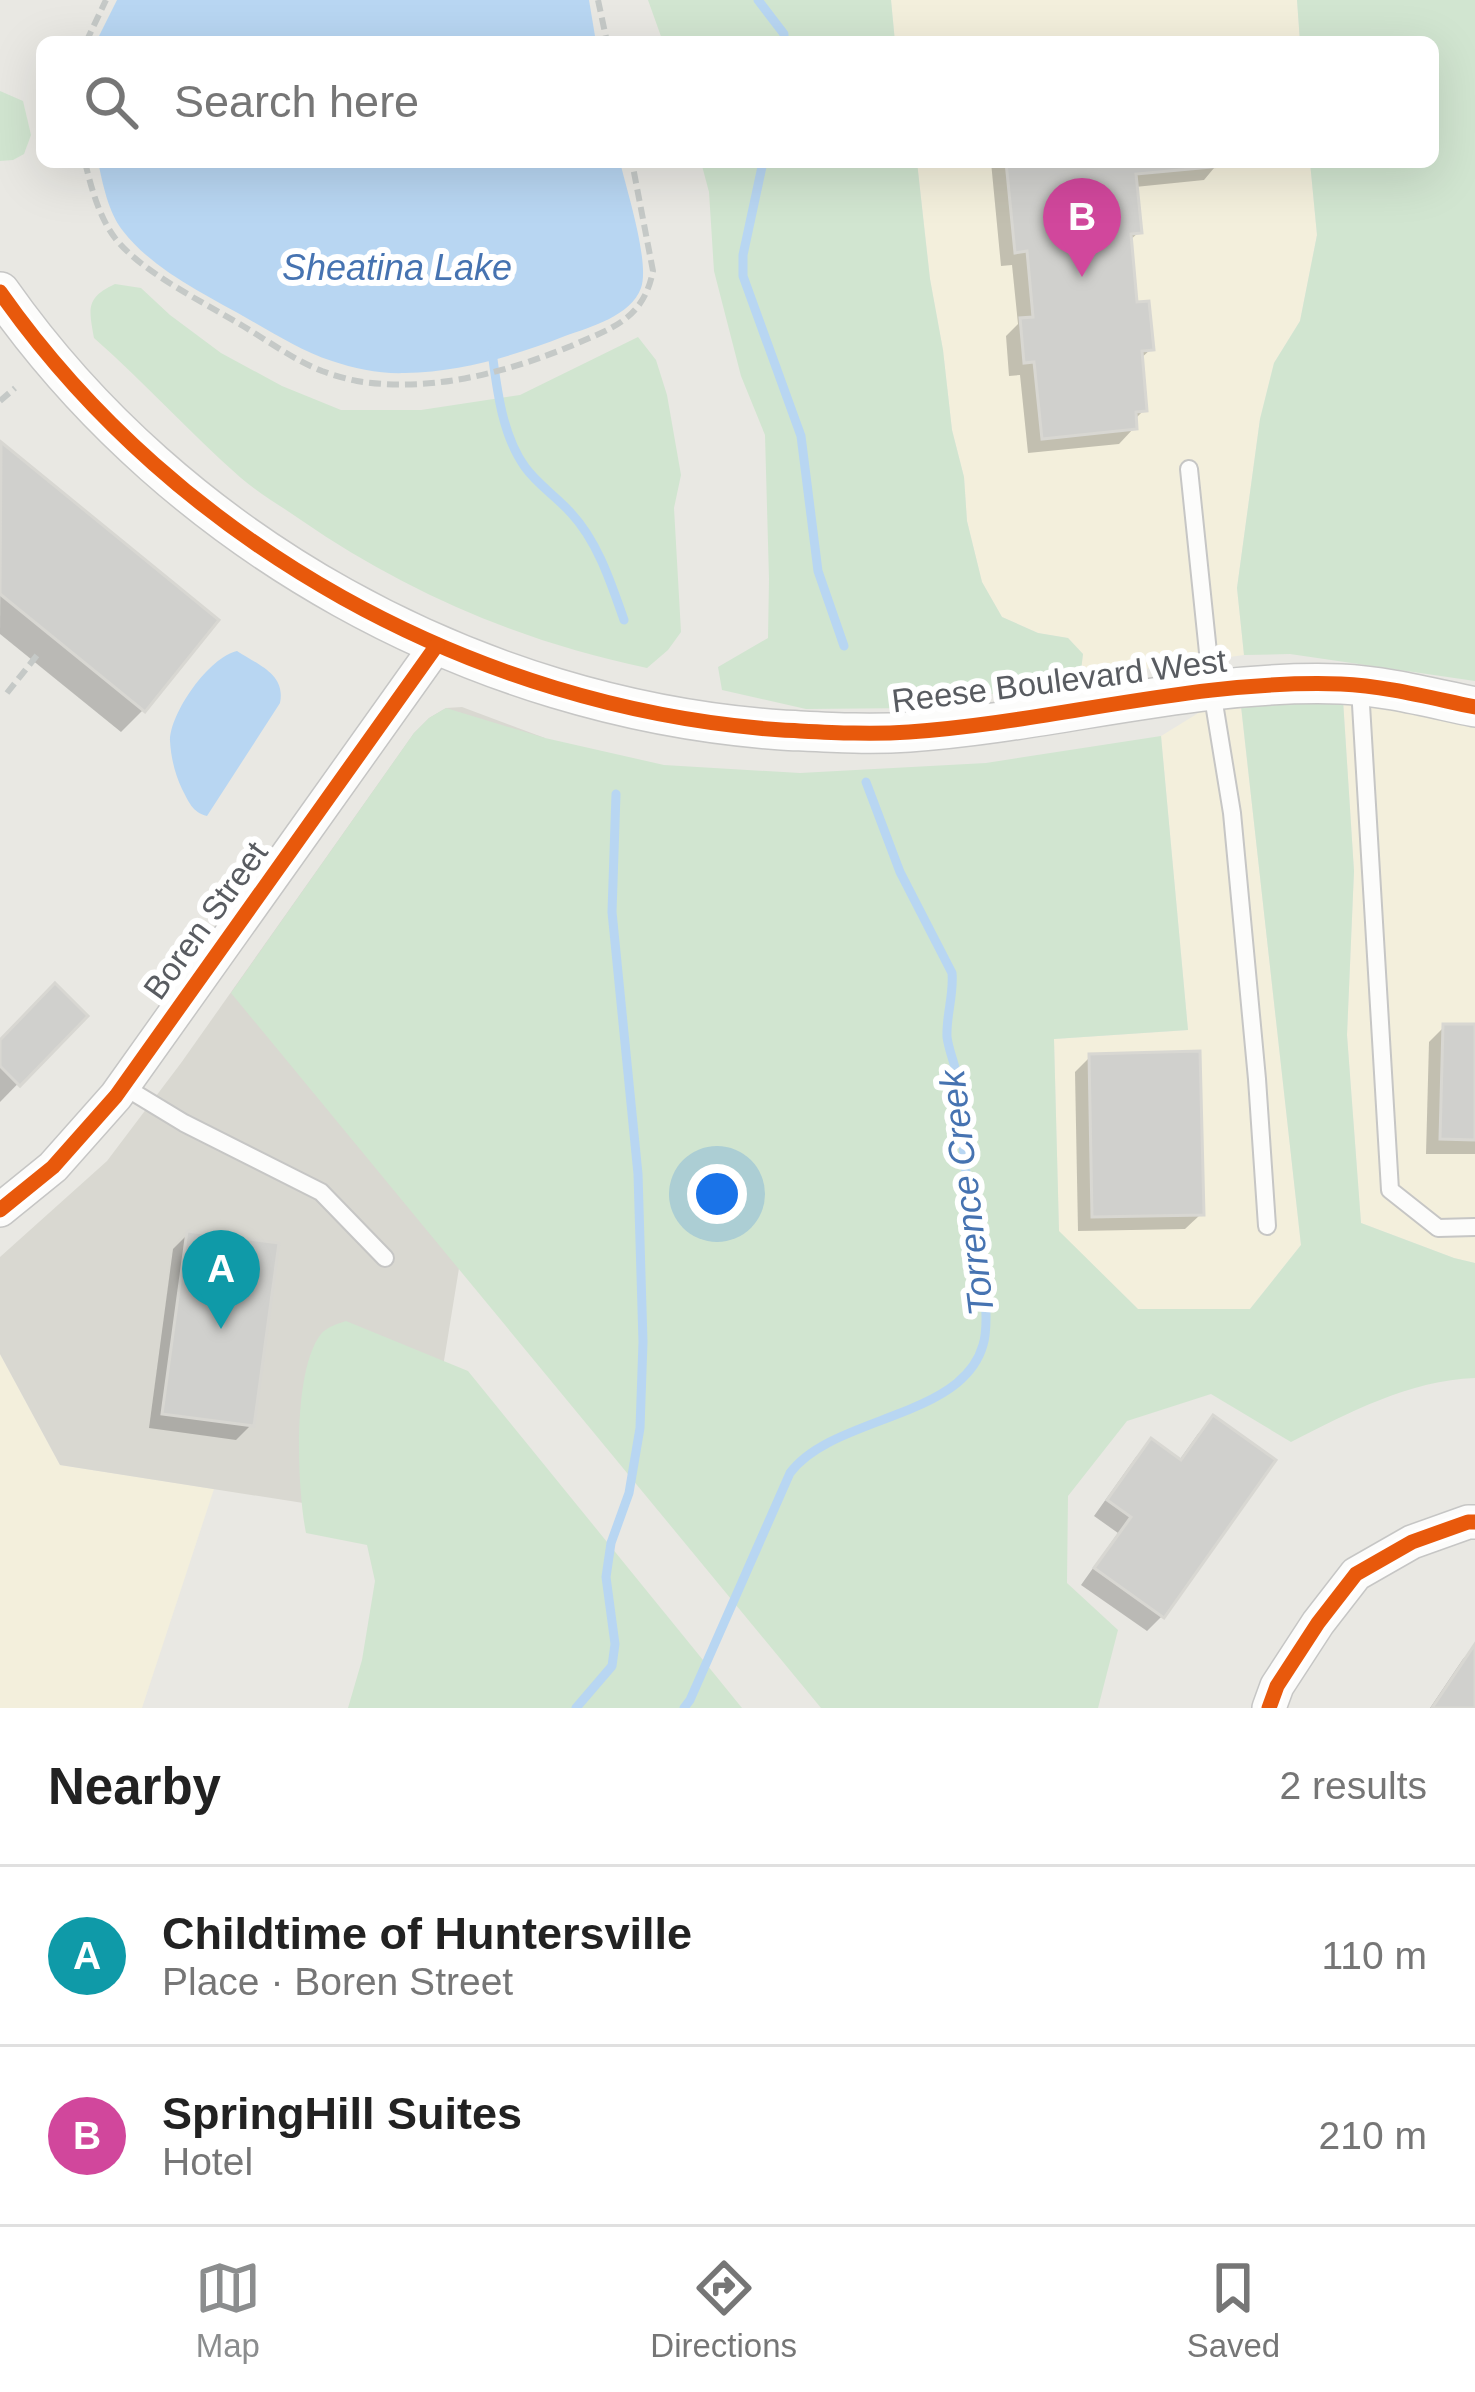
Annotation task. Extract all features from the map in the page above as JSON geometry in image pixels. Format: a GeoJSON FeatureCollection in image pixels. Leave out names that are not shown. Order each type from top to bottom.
{"type":"FeatureCollection","features":[{"type":"Feature","properties":{"kind":"street","name":"Reese Boulevard West"},"geometry":{"type":"LineString","coordinates":[[0,292],[114,426],[169,477],[247,537],[334,593],[437,645],[532,681],[640,710],[827,733],[986,724],[1145,697],[1255,686],[1342,684],[1475,706]]}},
{"type":"Feature","properties":{"kind":"street","name":"Boren Street"},"geometry":{"type":"LineString","coordinates":[[0,1210],[52,1167],[123,1086],[437,645]]}},
{"type":"Feature","properties":{"kind":"street"},"geometry":{"type":"LineString","coordinates":[[1269,1708],[1277,1686],[1318,1622],[1357,1574],[1412,1542],[1475,1522]]}},
{"type":"Feature","properties":{"kind":"lane"},"geometry":{"type":"LineString","coordinates":[[1189,469],[1211,691],[1232,813],[1267,1226]]}},
{"type":"Feature","properties":{"kind":"lane"},"geometry":{"type":"LineString","coordinates":[[1360,687],[1390,1190],[1438,1228],[1475,1227]]}},
{"type":"Feature","properties":{"kind":"lane"},"geometry":{"type":"LineString","coordinates":[[123,1086],[184,1123],[321,1192],[385,1258]]}},
{"type":"Feature","properties":{"kind":"path"},"geometry":{"type":"LineString","coordinates":[[89,36],[106,0]]}},
{"type":"Feature","properties":{"kind":"path"},"geometry":{"type":"LineString","coordinates":[[598,0],[606,36]]}},
{"type":"Feature","properties":{"kind":"path"},"geometry":{"type":"LineString","coordinates":[[87,168],[102,215],[116,239],[162,277],[322,371],[356,381],[425,384],[507,370],[614,328],[641,304],[653,271],[633,168]]}},
{"type":"Feature","properties":{"kind":"path"},"geometry":{"type":"LineString","coordinates":[[0,401],[15,388]]}},
{"type":"Feature","properties":{"kind":"path"},"geometry":{"type":"LineString","coordinates":[[7,694],[38,655]]}},
{"type":"Feature","properties":{"kind":"shaded area"},"geometry":{"type":"Polygon","coordinates":[[[891,0],[1297,0],[1300,36],[894,36],[891,0]]]}},
{"type":"Feature","properties":{"kind":"shaded area"},"geometry":{"type":"Polygon","coordinates":[[[918,168],[1311,168],[1317,235],[1300,321],[1274,363],[1260,419],[1237,588],[1244,655],[1080,678],[1083,654],[1068,638],[1038,633],[1002,617],[982,582],[967,521],[964,477],[952,430],[918,168]]]}},
{"type":"Feature","properties":{"kind":"shaded area"},"geometry":{"type":"Polygon","coordinates":[[[1342,684],[1475,707],[1475,1263],[1361,1223],[1347,1035],[1354,871],[1342,684]]]}},
{"type":"Feature","properties":{"kind":"shaded area"},"geometry":{"type":"Polygon","coordinates":[[[1239,688],[1301,1245],[1250,1309],[1138,1309],[1059,1232],[1054,1039],[1188,1030],[1161,736],[1239,688]]]}},
{"type":"Feature","properties":{"kind":"shaded area"},"geometry":{"type":"Polygon","coordinates":[[[462,707],[545,738],[418,1521],[60,1465],[0,1354],[0,1257],[107,1161],[414,733],[446,708],[462,707]]]}},
{"type":"Feature","properties":{"kind":"shaded area"},"geometry":{"type":"Polygon","coordinates":[[[0,1354],[60,1465],[214,1489],[142,1708],[0,1708],[0,1354]]]}},
{"type":"Feature","properties":{"kind":"green space"},"geometry":{"type":"Polygon","coordinates":[[[648,0],[891,0],[894,36],[661,36],[648,0]]]}},
{"type":"Feature","properties":{"kind":"green space"},"geometry":{"type":"Polygon","coordinates":[[[1297,0],[1475,0],[1475,681],[1290,654],[1244,655],[1237,588],[1260,419],[1274,363],[1300,321],[1317,235],[1311,168],[1439,168],[1439,36],[1300,36],[1297,0]]]}},
{"type":"Feature","properties":{"kind":"green space"},"geometry":{"type":"Polygon","coordinates":[[[0,91],[23,101],[31,135],[24,154],[13,160],[0,161],[0,91]]]}},
{"type":"Feature","properties":{"kind":"green space"},"geometry":{"type":"Polygon","coordinates":[[[703,168],[918,168],[952,430],[982,582],[1002,617],[1038,633],[1068,638],[1083,654],[1080,678],[914,708],[806,709],[722,690],[718,667],[768,638],[769,579],[765,435],[741,376],[714,271],[709,192],[703,168]]]}},
{"type":"Feature","properties":{"kind":"green space"},"geometry":{"type":"Polygon","coordinates":[[[115,284],[141,288],[221,353],[282,386],[341,410],[421,410],[520,395],[638,337],[656,360],[667,395],[681,475],[674,508],[681,632],[647,668],[601,657],[467,612],[341,546],[241,478],[94,338],[91,305],[98,294],[115,284]]]}},
{"type":"Feature","properties":{"kind":"green space"},"geometry":{"type":"Polygon","coordinates":[[[1342,684],[1354,871],[1347,1035],[1361,1223],[1475,1263],[1475,1378],[1403,1391],[1291,1442],[1211,1394],[1127,1421],[1068,1496],[1067,1583],[1118,1630],[1098,1708],[821,1708],[231,993],[414,733],[446,708],[545,738],[664,765],[800,773],[986,763],[1161,736],[1188,1030],[1054,1039],[1059,1231],[1138,1309],[1250,1309],[1301,1245],[1239,688],[1342,684]]]}},
{"type":"Feature","properties":{"kind":"green space"},"geometry":{"type":"Polygon","coordinates":[[[346,1321],[468,1371],[742,1708],[348,1708],[362,1660],[375,1581],[367,1545],[306,1533],[299,1460],[301,1401],[312,1351],[323,1332],[346,1321]]]}},
{"type":"Feature","properties":{"kind":"water"},"geometry":{"type":"Polygon","coordinates":[[[117,0],[589,0],[595,36],[99,36],[117,0]]]}},
{"type":"Feature","properties":{"kind":"water","name":"Sheatina Lake"},"geometry":{"type":"Polygon","coordinates":[[[100,168],[621,168],[643,277],[636,298],[609,319],[507,356],[426,372],[359,369],[290,343],[182,281],[136,245],[118,223],[100,168]]]}},
{"type":"Feature","properties":{"kind":"water"},"geometry":{"type":"Polygon","coordinates":[[[237,651],[275,677],[280,703],[207,816],[192,806],[180,783],[171,754],[172,729],[203,675],[237,651]]]}},
{"type":"Feature","properties":{"kind":"building"},"geometry":{"type":"Polygon","coordinates":[[[1007,168],[1201,168],[1136,174],[1142,233],[1131,234],[1137,302],[1149,301],[1154,350],[1142,351],[1147,411],[1136,412],[1137,429],[1042,439],[1034,362],[1024,363],[1020,318],[1033,317],[1027,251],[1015,253],[1007,168]]]}},
{"type":"Feature","properties":{"kind":"building"},"geometry":{"type":"Polygon","coordinates":[[[1,442],[219,620],[145,712],[0,594],[1,442]]]}},
{"type":"Feature","properties":{"kind":"building"},"geometry":{"type":"Polygon","coordinates":[[[55,983],[88,1016],[20,1086],[0,1066],[0,1040],[55,983]]]}},
{"type":"Feature","properties":{"kind":"building"},"geometry":{"type":"Polygon","coordinates":[[[1443,1024],[1475,1024],[1475,1140],[1440,1139],[1443,1024]]]}},
{"type":"Feature","properties":{"kind":"building"},"geometry":{"type":"Polygon","coordinates":[[[1200,1051],[1204,1215],[1092,1217],[1089,1054],[1200,1051]]]}},
{"type":"Feature","properties":{"kind":"building"},"geometry":{"type":"Polygon","coordinates":[[[187,1231],[279,1243],[254,1426],[162,1414],[187,1231]]]}},
{"type":"Feature","properties":{"kind":"building"},"geometry":{"type":"Polygon","coordinates":[[[1213,1415],[1276,1460],[1164,1618],[1094,1568],[1131,1517],[1107,1500],[1151,1438],[1181,1460],[1213,1415]]]}},
{"type":"Feature","properties":{"kind":"building"},"geometry":{"type":"Polygon","coordinates":[[[1475,1644],[1475,1708],[1432,1708],[1475,1644]]]}},
{"type":"Feature","properties":{"kind":"waterway","name":"Torrence Creek"},"geometry":{"type":"LineString","coordinates":[[758,0],[784,36]]}},
{"type":"Feature","properties":{"kind":"waterway","name":"Torrence Creek"},"geometry":{"type":"LineString","coordinates":[[762,168],[743,276],[801,436],[818,571],[844,646]]}},
{"type":"Feature","properties":{"kind":"waterway"},"geometry":{"type":"LineString","coordinates":[[492,352],[502,411],[517,454],[589,537],[624,620]]}},
{"type":"Feature","properties":{"kind":"waterway","name":"Torrence Creek"},"geometry":{"type":"LineString","coordinates":[[684,1708],[790,1473],[824,1445],[938,1396],[966,1375],[983,1345],[984,1285],[966,1173],[958,1081],[947,1037],[952,973],[900,872],[866,782]]}},
{"type":"Feature","properties":{"kind":"waterway"},"geometry":{"type":"LineString","coordinates":[[576,1708],[612,1666],[615,1644],[606,1577],[611,1543],[629,1493],[640,1428],[643,1342],[638,1174],[612,912],[616,794]]}},
{"type":"Feature","properties":{"kind":"cycle path"},"geometry":{"type":"LineString","coordinates":[[0,292],[72,382],[154,464],[245,536],[343,598],[447,649],[556,688],[668,715],[782,730],[861,733],[963,727],[1178,694],[1286,684],[1375,687],[1475,707]]}},
{"type":"Feature","properties":{"kind":"cycle path"},"geometry":{"type":"LineString","coordinates":[[0,1210],[53,1167],[116,1096],[437,645]]}},
{"type":"Feature","properties":{"kind":"cycle path"},"geometry":{"type":"LineString","coordinates":[[1269,1708],[1277,1686],[1356,1574],[1412,1542],[1475,1522]]}},
{"type":"Feature","properties":{"kind":"place","name":"SpringHill Suites"},"geometry":{"type":"Point","coordinates":[1082,277]}},
{"type":"Feature","properties":{"kind":"place","name":"Childtime of Huntersville"},"geometry":{"type":"Point","coordinates":[221,1329]}}]}
